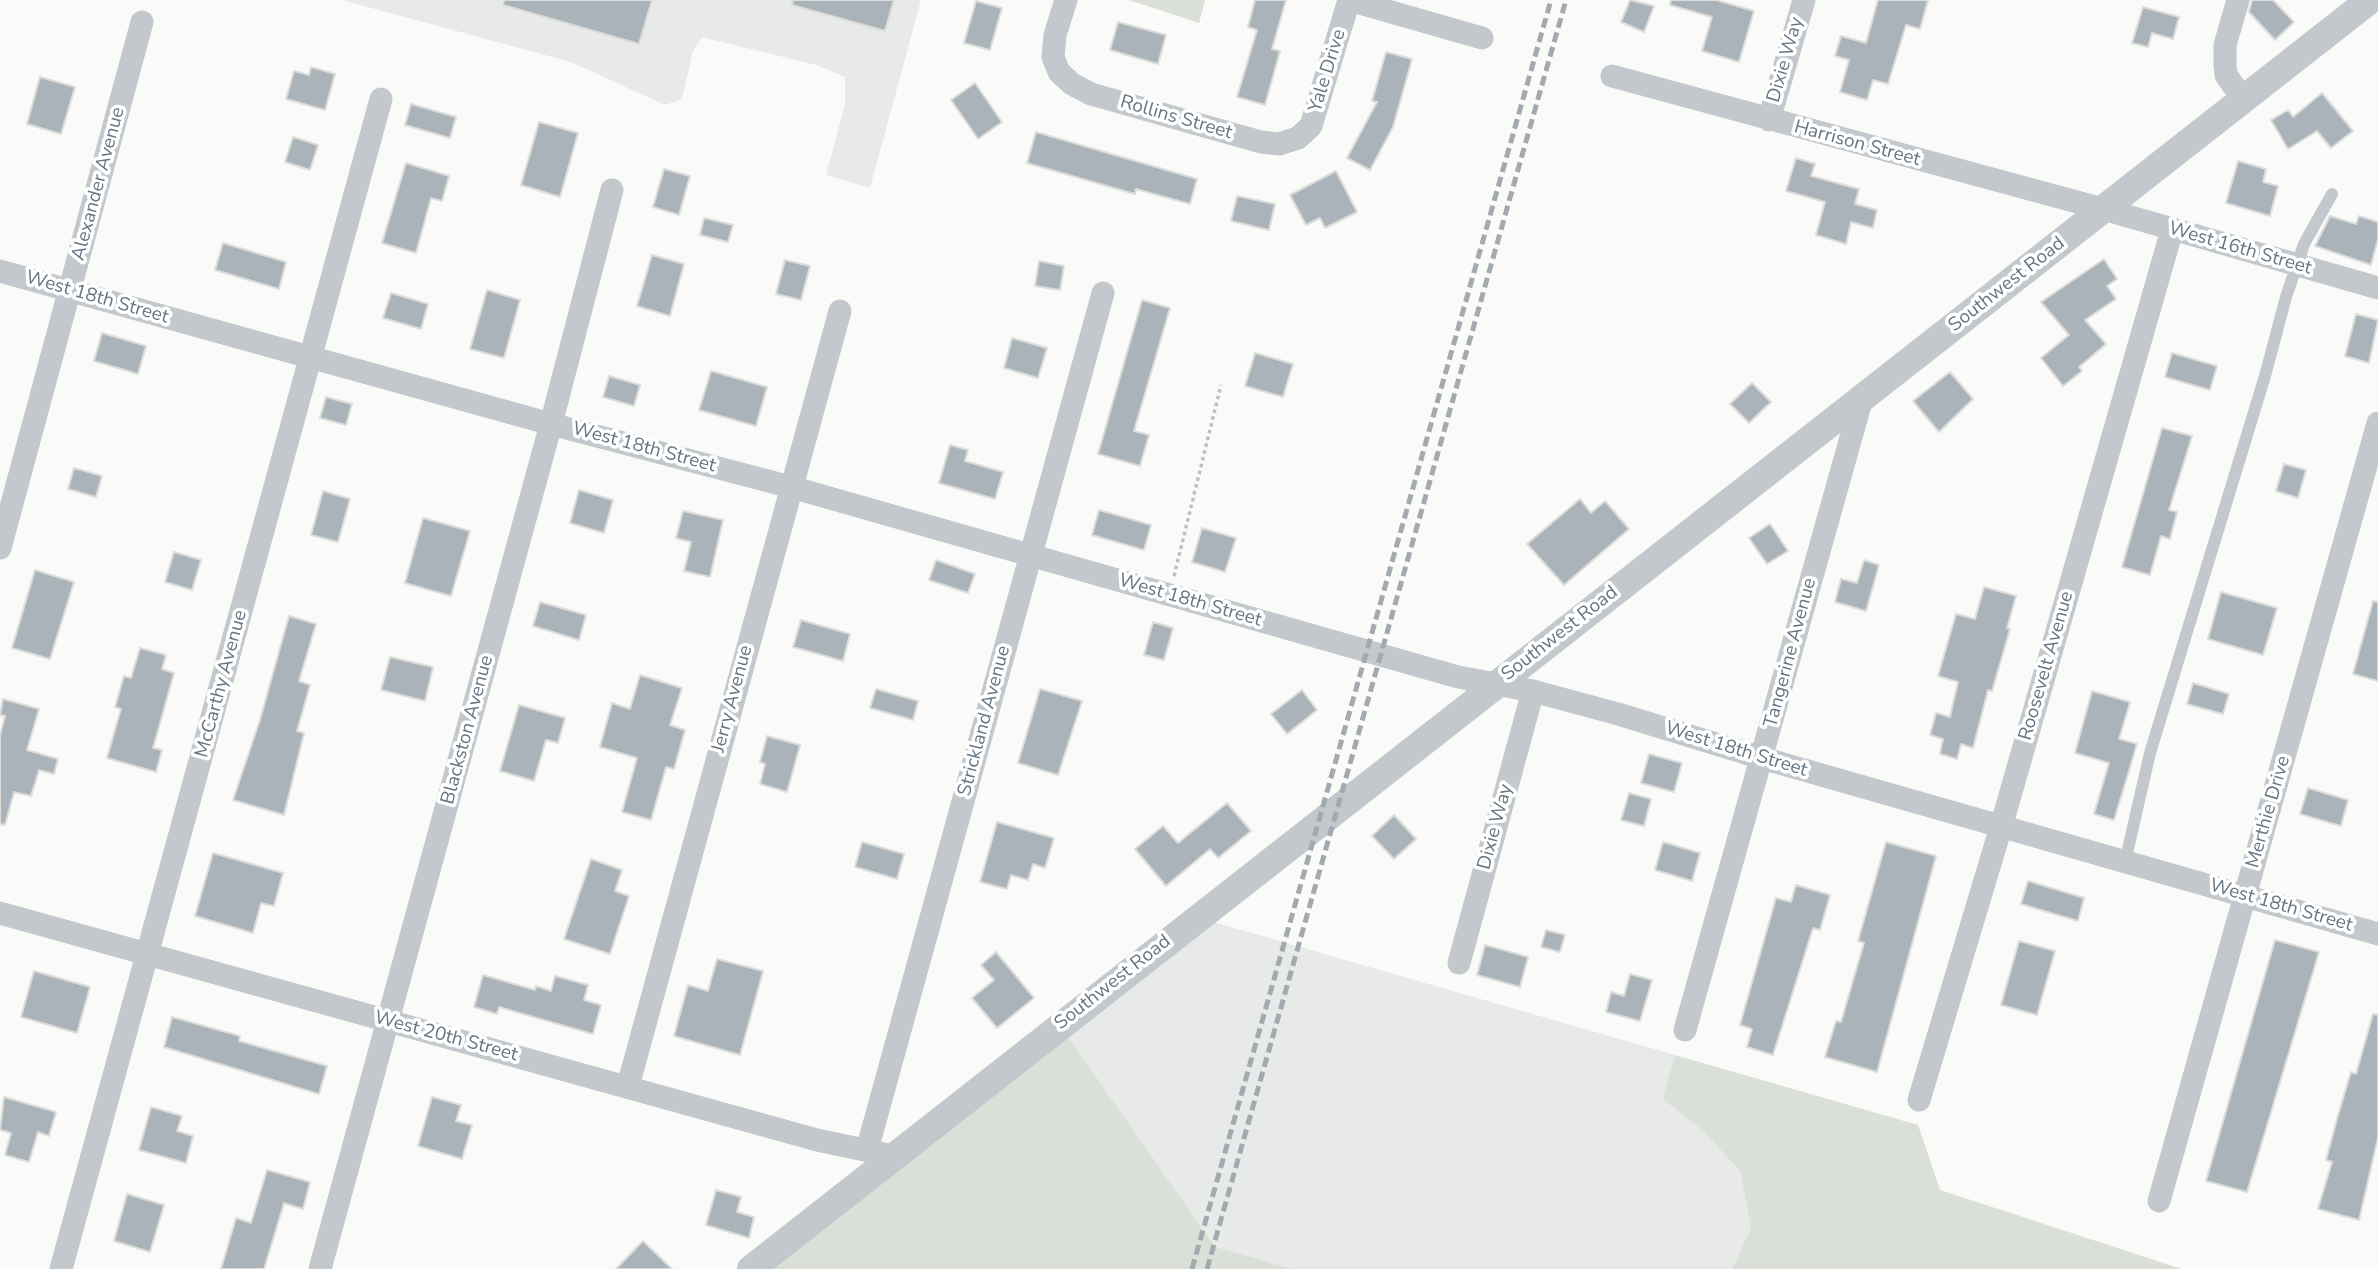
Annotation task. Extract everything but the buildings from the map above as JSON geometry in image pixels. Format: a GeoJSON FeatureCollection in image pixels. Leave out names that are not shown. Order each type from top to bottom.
{"type":"FeatureCollection","features":[{"type":"Feature","properties":{"kind":"street","name":"Rollins Street"},"geometry":{"type":"LineString","coordinates":[[1066,0],[1055,36],[1053,57],[1059,72],[1072,84],[1091,94],[1261,142],[1279,144],[1298,138]]}},
{"type":"Feature","properties":{"kind":"street"},"geometry":{"type":"LineString","coordinates":[[1349,0],[1482,38]]}},
{"type":"Feature","properties":{"kind":"street","name":"Yale Drive"},"geometry":{"type":"LineString","coordinates":[[1298,138],[1311,125],[1314,117],[1349,0]]}},
{"type":"Feature","properties":{"kind":"street","name":"Dixie Way"},"geometry":{"type":"LineString","coordinates":[[1769,120],[1804,0]]}},
{"type":"Feature","properties":{"kind":"street"},"geometry":{"type":"LineString","coordinates":[[2238,0],[2225,45],[2225,65],[2227,75],[2243,99]]}},
{"type":"Feature","properties":{"kind":"street","name":"Southwest Road"},"geometry":{"type":"LineString","coordinates":[[751,1269],[880,1153],[1496,684],[2370,0]]}},
{"type":"Feature","properties":{"kind":"street","name":"Alexander Avenue"},"geometry":{"type":"LineString","coordinates":[[0,548],[142,22]]}},
{"type":"Feature","properties":{"kind":"street","name":"Harrison Street"},"geometry":{"type":"LineString","coordinates":[[1612,76],[2103,209]]}},
{"type":"Feature","properties":{"kind":"street","name":"McCarthy Avenue"},"geometry":{"type":"LineString","coordinates":[[61,1269],[381,99]]}},
{"type":"Feature","properties":{"kind":"street","name":"Blackston Avenue"},"geometry":{"type":"LineString","coordinates":[[320,1269],[551,424],[612,190]]}},
{"type":"Feature","properties":{"kind":"street","name":"West 16th Street"},"geometry":{"type":"LineString","coordinates":[[2103,209],[2378,288]]}},
{"type":"Feature","properties":{"kind":"street","name":"Roosevelt Avenue"},"geometry":{"type":"LineString","coordinates":[[1919,1100],[2001,827],[2172,230]]}},
{"type":"Feature","properties":{"kind":"street","name":"West 18th Street"},"geometry":{"type":"LineString","coordinates":[[0,271],[551,424],[791,487],[1458,677],[1533,691],[2378,934]]}},
{"type":"Feature","properties":{"kind":"street","name":"Strickland Avenue"},"geometry":{"type":"LineString","coordinates":[[880,1153],[1030,556],[1103,293]]}},
{"type":"Feature","properties":{"kind":"street","name":"Jerry Avenue"},"geometry":{"type":"LineString","coordinates":[[628,1086],[840,311]]}},
{"type":"Feature","properties":{"kind":"street","name":"Tangerine Avenue"},"geometry":{"type":"LineString","coordinates":[[1685,1030],[1862,398]]}},
{"type":"Feature","properties":{"kind":"street","name":"Merthie Drive"},"geometry":{"type":"LineString","coordinates":[[2159,1201],[2378,423]]}},
{"type":"Feature","properties":{"kind":"street","name":"Dixie Way"},"geometry":{"type":"LineString","coordinates":[[1459,963],[1533,691]]}},
{"type":"Feature","properties":{"kind":"street","name":"West 20th Street"},"geometry":{"type":"LineString","coordinates":[[0,914],[817,1140],[880,1153]]}},
{"type":"Feature","properties":{"kind":"lane"},"geometry":{"type":"LineString","coordinates":[[2125,862],[2150,753],[2185,631],[2219,530],[2296,265],[2314,221],[2332,194]]}},
{"type":"Feature","properties":{"kind":"path"},"geometry":{"type":"LineString","coordinates":[[1169,595],[1221,385]]}},
{"type":"Feature","properties":{"kind":"shaded area"},"geometry":{"type":"Polygon","coordinates":[[[342,0],[921,0],[870,188],[826,175],[845,104],[845,77],[816,65],[702,37],[693,51],[682,99],[665,105],[571,62],[342,0]]]}},
{"type":"Feature","properties":{"kind":"shaded area"},"geometry":{"type":"Polygon","coordinates":[[[1129,0],[1205,0],[1199,23],[1129,0]]]}},
{"type":"Feature","properties":{"kind":"shaded area"},"geometry":{"type":"Polygon","coordinates":[[[1210,921],[1675,1055],[1664,1099],[1702,1130],[1740,1171],[1751,1228],[1732,1269],[1293,1269],[1215,1248],[1066,1034],[1210,921]]]}},
{"type":"Feature","properties":{"kind":"shaded area"},"geometry":{"type":"Polygon","coordinates":[[[1066,1034],[1215,1247],[1293,1269],[768,1269],[1066,1034]]]}},
{"type":"Feature","properties":{"kind":"shaded area"},"geometry":{"type":"Polygon","coordinates":[[[1675,1055],[1918,1125],[1940,1190],[2182,1269],[1732,1269],[1751,1228],[1740,1171],[1702,1130],[1663,1099],[1675,1055]]]}},
{"type":"Feature","properties":{"kind":"railway"},"geometry":{"type":"LineString","coordinates":[[1192,1269],[1551,0]]}},
{"type":"Feature","properties":{"kind":"railway"},"geometry":{"type":"LineString","coordinates":[[1207,1269],[1566,0]]}}]}
